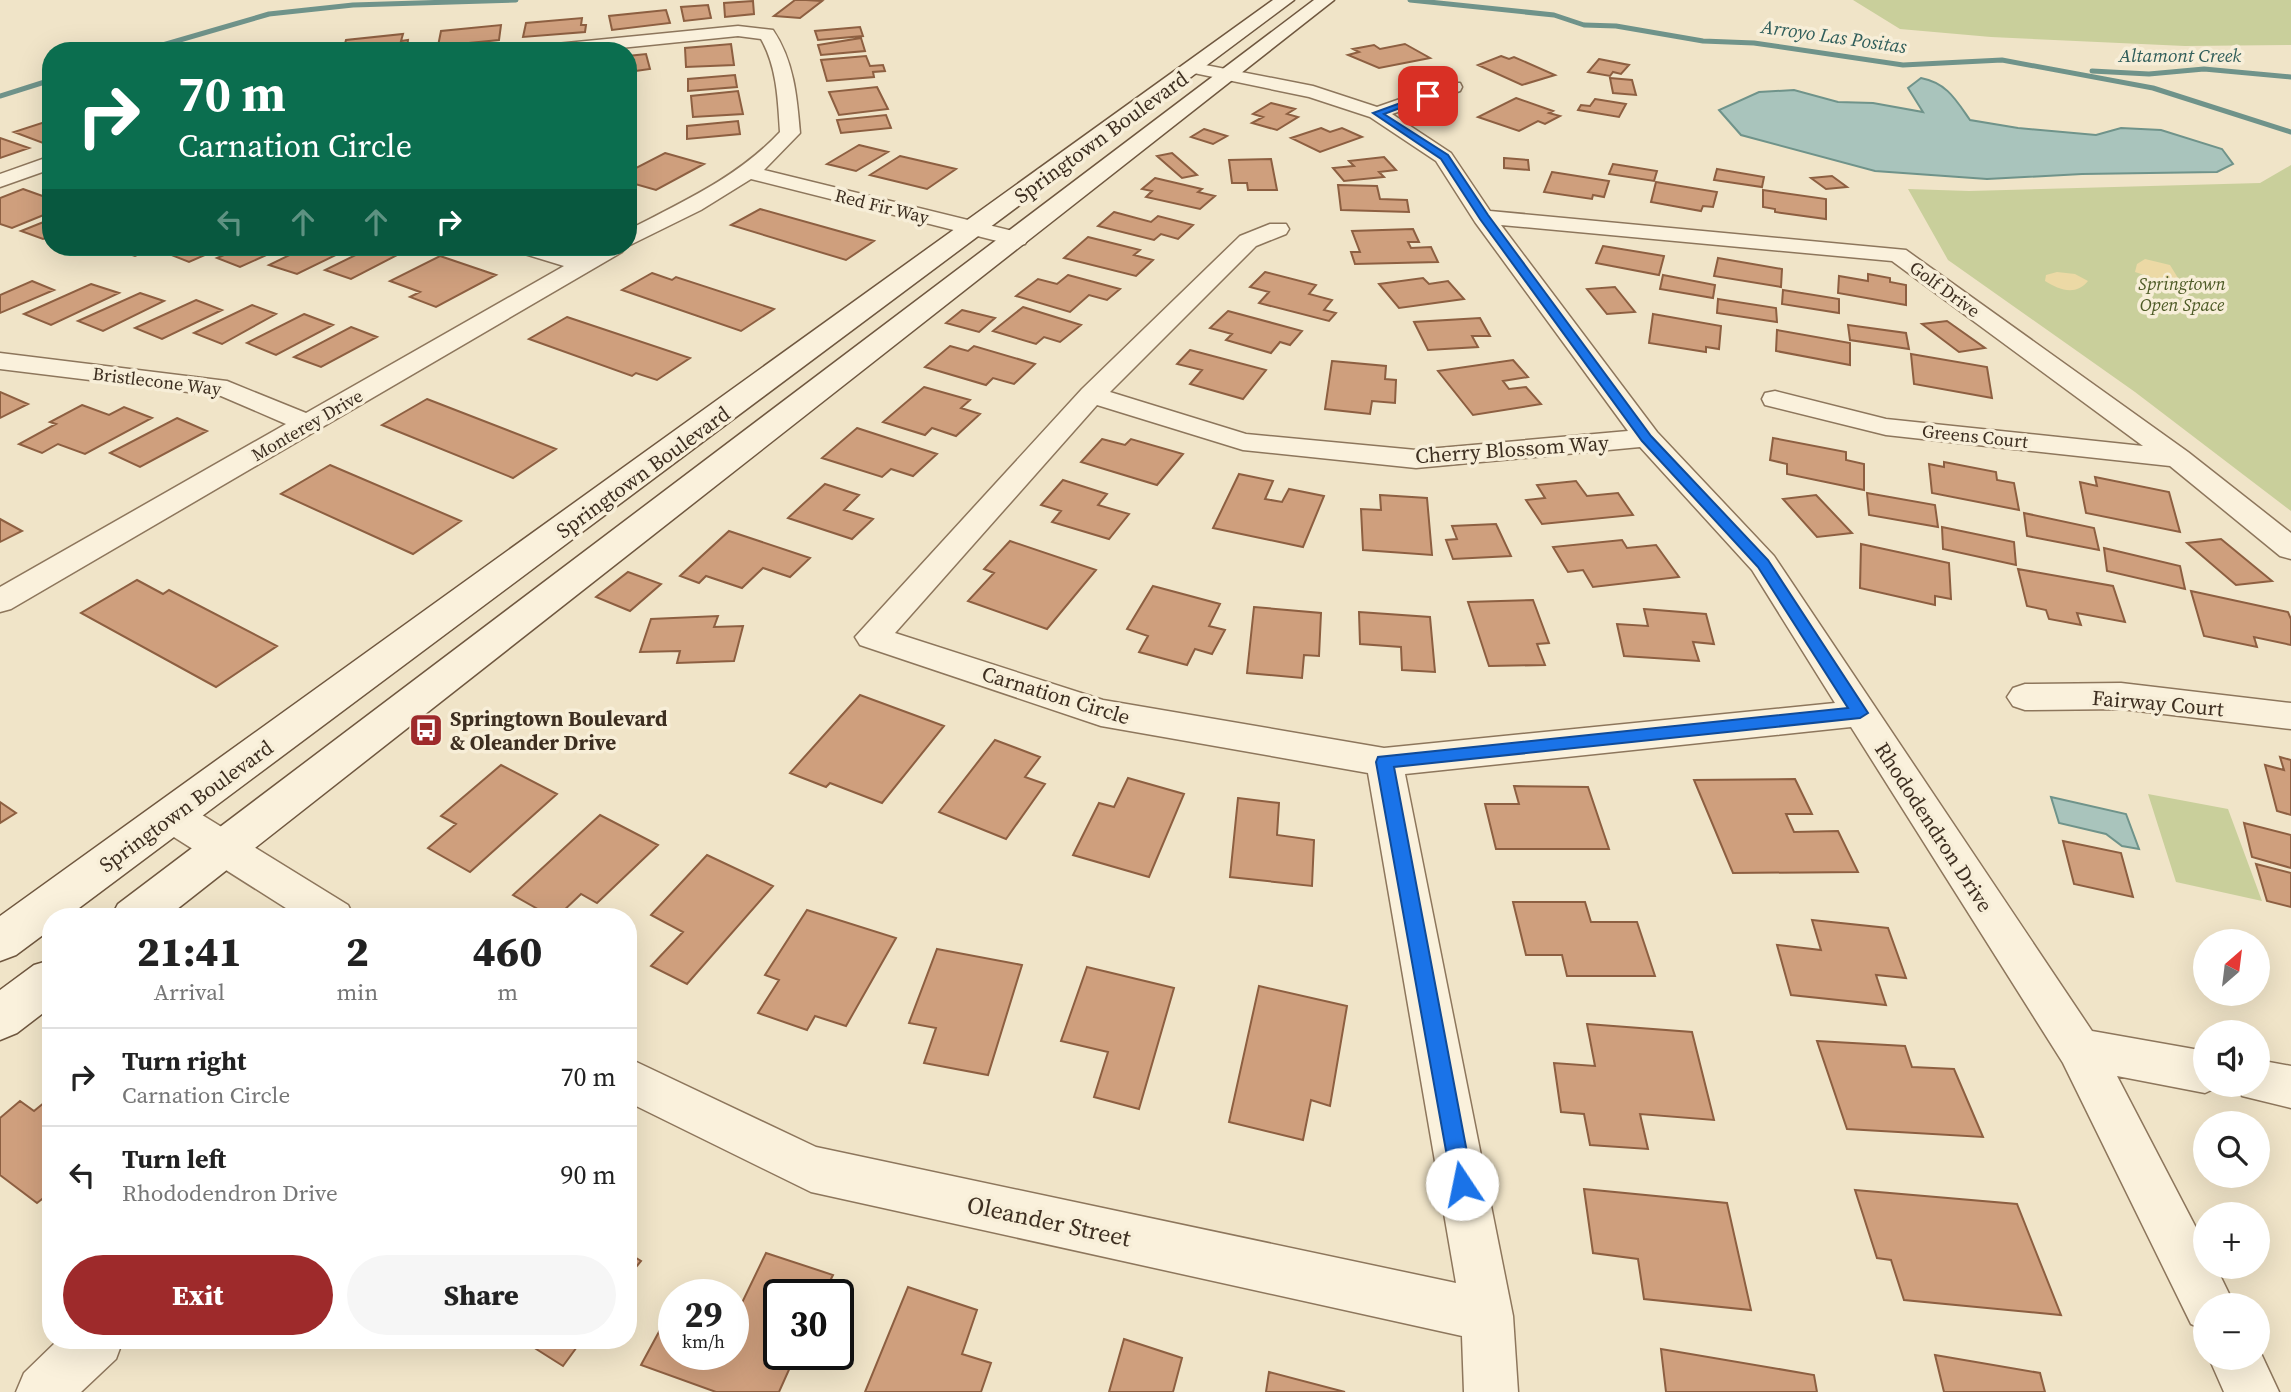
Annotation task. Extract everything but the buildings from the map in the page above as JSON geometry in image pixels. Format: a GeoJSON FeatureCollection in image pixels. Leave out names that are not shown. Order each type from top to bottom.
{"type":"FeatureCollection","features":[{"type":"Feature","properties":{"kind":"street","name":"Springtown Boulevard"},"geometry":{"type":"LineString","coordinates":[[45,908],[976,229],[1282,2]]}},
{"type":"Feature","properties":{"kind":"street","name":"Springtown Boulevard"},"geometry":{"type":"LineString","coordinates":[[146,908],[1319,5]]}},
{"type":"Feature","properties":{"kind":"street"},"geometry":{"type":"LineString","coordinates":[[627,42],[738,31],[767,34],[782,72],[790,133],[774,152],[748,172],[637,234]]}},
{"type":"Feature","properties":{"kind":"street","name":"Rhododendron Drive"},"geometry":{"type":"LineString","coordinates":[[1195,68],[1313,92],[1377,113],[1444,157],[1483,217],[1647,438],[1763,563],[2079,1049],[2201,1293]]}},
{"type":"Feature","properties":{"kind":"street"},"geometry":{"type":"LineString","coordinates":[[1377,113],[1453,87]]}},
{"type":"Feature","properties":{"kind":"street"},"geometry":{"type":"LineString","coordinates":[[0,181],[42,166]]}},
{"type":"Feature","properties":{"kind":"street","name":"Red Fir Way"},"geometry":{"type":"LineString","coordinates":[[748,172],[1017,239]]}},
{"type":"Feature","properties":{"kind":"street","name":"Golf Drive"},"geometry":{"type":"LineString","coordinates":[[1483,217],[1898,255],[2178,458],[2291,549]]}},
{"type":"Feature","properties":{"kind":"street","name":"Carnation Circle"},"geometry":{"type":"LineString","coordinates":[[1279,229],[1248,241],[1092,394],[872,636],[1101,713],[1384,762],[1860,713]]}},
{"type":"Feature","properties":{"kind":"street"},"geometry":{"type":"LineString","coordinates":[[556,256],[582,264]]}},
{"type":"Feature","properties":{"kind":"street","name":"Monterey Drive"},"geometry":{"type":"LineString","coordinates":[[0,601],[597,256]]}},
{"type":"Feature","properties":{"kind":"street","name":"Bristlecone Way"},"geometry":{"type":"LineString","coordinates":[[0,361],[227,389],[308,424]]}},
{"type":"Feature","properties":{"kind":"street","name":"Cherry Blossom Way"},"geometry":{"type":"LineString","coordinates":[[1092,394],[1243,442],[1416,458],[1647,438]]}},
{"type":"Feature","properties":{"kind":"street","name":"Greens Court"},"geometry":{"type":"LineString","coordinates":[[1775,399],[1886,427],[2178,458]]}},
{"type":"Feature","properties":{"kind":"street","name":"Fairway Court"},"geometry":{"type":"LineString","coordinates":[[2025,697],[2120,696],[2291,716]]}},
{"type":"Feature","properties":{"kind":"street"},"geometry":{"type":"LineString","coordinates":[[1384,762],[1487,1316],[1491,1392]]}},
{"type":"Feature","properties":{"kind":"street"},"geometry":{"type":"LineString","coordinates":[[172,816],[320,908]]}},
{"type":"Feature","properties":{"kind":"street","name":"Springtown Boulevard"},"geometry":{"type":"LineString","coordinates":[[0,941],[42,910]]}},
{"type":"Feature","properties":{"kind":"street"},"geometry":{"type":"LineString","coordinates":[[0,1018],[42,987]]}},
{"type":"Feature","properties":{"kind":"street"},"geometry":{"type":"LineString","coordinates":[[2079,1049],[2193,1070]]}},
{"type":"Feature","properties":{"kind":"street","name":"Oleander Street"},"geometry":{"type":"LineString","coordinates":[[637,1083],[811,1169],[1487,1316]]}},
{"type":"Feature","properties":{"kind":"street"},"geometry":{"type":"LineString","coordinates":[[2270,1083],[2291,1087]]}},
{"type":"Feature","properties":{"kind":"street"},"geometry":{"type":"LineString","coordinates":[[43,1392],[88,1349]]}},
{"type":"Feature","properties":{"kind":"street"},"geometry":{"type":"LineString","coordinates":[[2241,1370],[2252,1392]]}},
{"type":"Feature","properties":{"kind":"green space"},"geometry":{"type":"Polygon","coordinates":[[[1853,0],[2291,0],[2291,45],[2185,46],[1991,37],[1900,29],[1853,0]]]}},
{"type":"Feature","properties":{"kind":"green space","name":"Springtown Open Space"},"geometry":{"type":"Polygon","coordinates":[[[2291,165],[2291,511],[2135,392],[1948,260],[1908,189],[1969,191],[2260,183],[2291,165]]]}},
{"type":"Feature","properties":{"kind":"green space"},"geometry":{"type":"Polygon","coordinates":[[[2148,794],[2228,809],[2262,901],[2176,882],[2148,794]]]}},
{"type":"Feature","properties":{"kind":"sand"},"geometry":{"type":"Polygon","coordinates":[[[2145,259],[2170,265],[2178,278],[2166,282],[2135,272],[2137,264],[2145,259]]]}},
{"type":"Feature","properties":{"kind":"sand"},"geometry":{"type":"Polygon","coordinates":[[[2057,272],[2075,274],[2088,281],[2078,289],[2067,290],[2045,281],[2046,275],[2057,272]]]}},
{"type":"Feature","properties":{"kind":"water"},"geometry":{"type":"Polygon","coordinates":[[[1921,78],[1944,88],[1970,120],[2018,128],[2096,135],[2121,128],[2161,130],[2222,149],[2233,164],[2217,172],[2082,174],[1987,179],[1875,171],[1741,135],[1719,110],[1759,92],[1794,90],[1838,102],[1873,103],[1923,112],[1908,88],[1921,78]]]}},
{"type":"Feature","properties":{"kind":"water"},"geometry":{"type":"Polygon","coordinates":[[[2051,797],[2126,814],[2139,849],[2122,846],[2106,834],[2059,823],[2051,797]]]}},
{"type":"Feature","properties":{"kind":"waterway","name":"Arroyo Las Positas"},"geometry":{"type":"LineString","coordinates":[[173,42],[269,14],[353,5],[516,0]]}},
{"type":"Feature","properties":{"kind":"waterway","name":"Arroyo Las Positas"},"geometry":{"type":"LineString","coordinates":[[1410,0],[1554,15],[1584,25],[1616,26],[1703,41],[1754,43],[1903,65],[2002,60],[2153,88],[2291,132]]}},
{"type":"Feature","properties":{"kind":"waterway","name":"Altamont Creek"},"geometry":{"type":"LineString","coordinates":[[2092,71],[2149,74],[2204,69],[2291,77]]}},
{"type":"Feature","properties":{"kind":"waterway","name":"Arroyo Las Positas"},"geometry":{"type":"LineString","coordinates":[[0,96],[42,83]]}},
{"type":"Feature","properties":{"kind":"place","name":"Springtown Boulevard & Oleander Drive"},"geometry":{"type":"Point","coordinates":[426,730]}},
{"type":"Feature","properties":{"kind":"route"},"geometry":{"type":"LineString","coordinates":[[1428,96],[1377,113],[1444,157],[1483,217],[1647,438],[1763,563],[1860,713],[1384,762],[1462,1184]]}}]}
